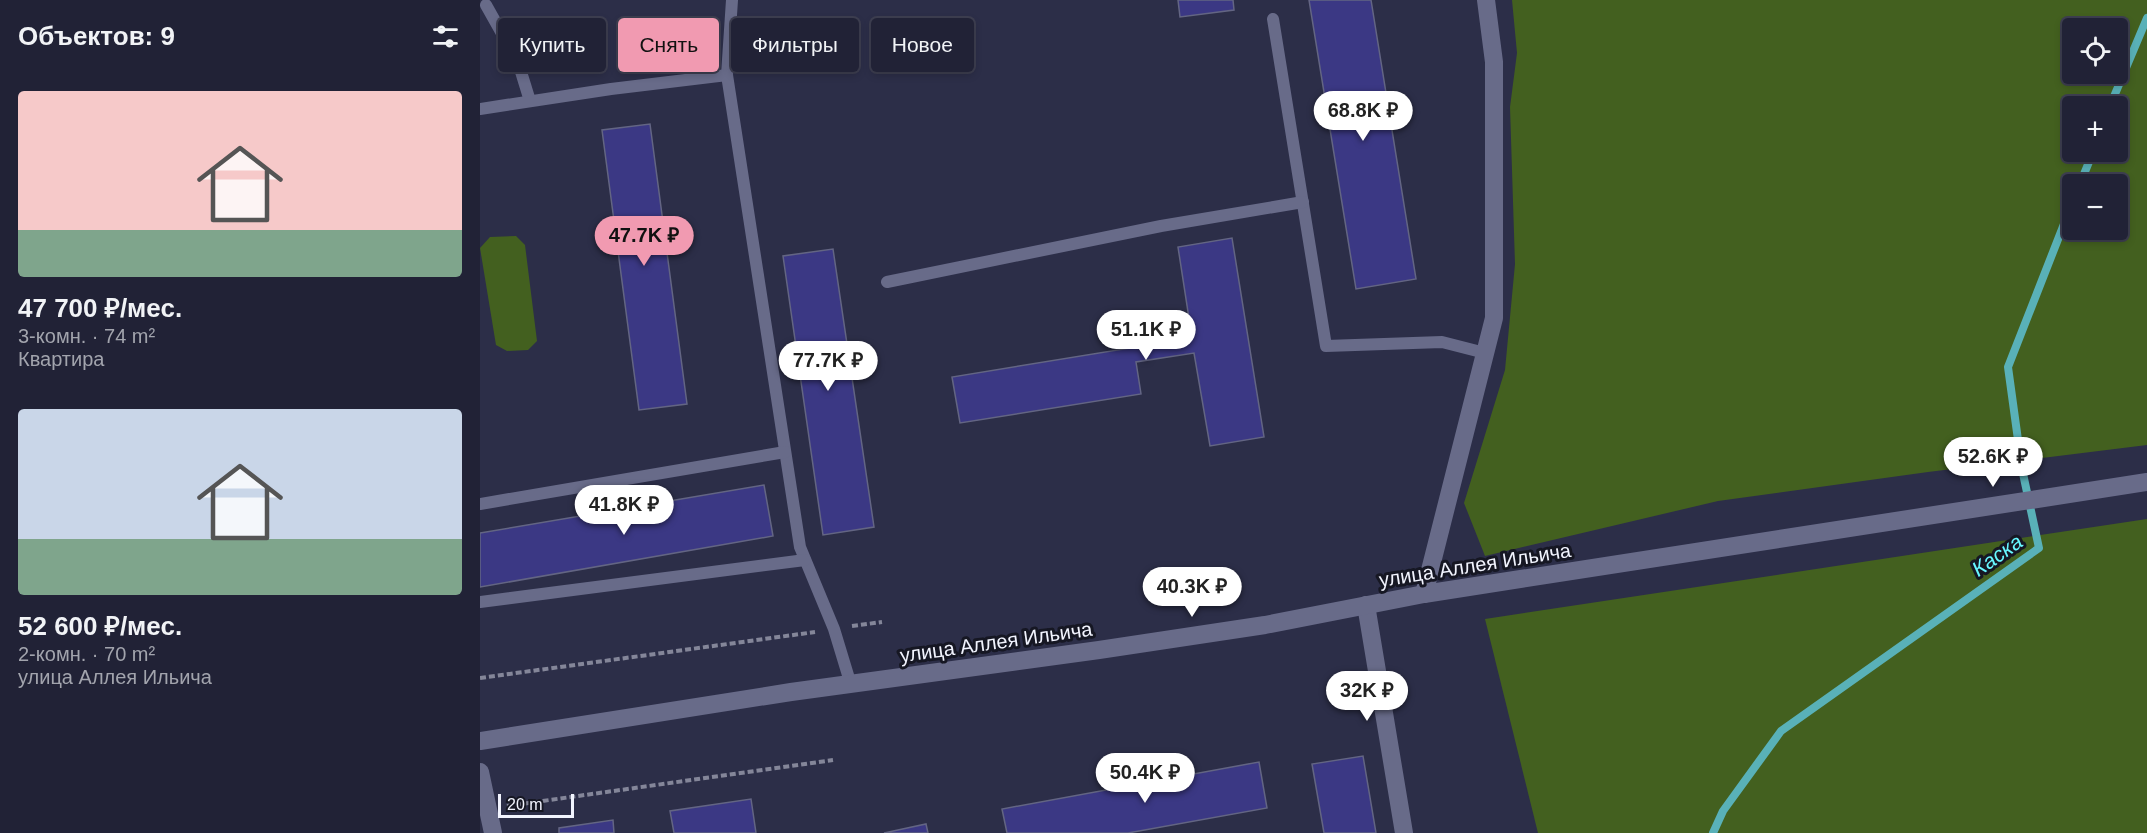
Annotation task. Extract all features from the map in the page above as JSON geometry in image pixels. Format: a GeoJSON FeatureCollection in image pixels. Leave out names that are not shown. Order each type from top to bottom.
{"type":"FeatureCollection","features":[{"type":"Feature","properties":{"kind":"main road"},"geometry":{"type":"LineString","coordinates":[[1424,594],[1494,318],[1494,62],[1486,0]]}},
{"type":"Feature","properties":{"kind":"main road","name":"улица Аллея Ильича"},"geometry":{"type":"LineString","coordinates":[[480,741],[791,692],[1265,625],[1424,594],[1671,558],[2147,482]]}},
{"type":"Feature","properties":{"kind":"main road"},"geometry":{"type":"LineString","coordinates":[[1366,605],[1404,833]]}},
{"type":"Feature","properties":{"kind":"main road"},"geometry":{"type":"LineString","coordinates":[[480,772],[493,833]]}},
{"type":"Feature","properties":{"kind":"lane"},"geometry":{"type":"LineString","coordinates":[[732,0],[727,75],[800,547],[834,629],[851,685]]}},
{"type":"Feature","properties":{"kind":"lane"},"geometry":{"type":"LineString","coordinates":[[487,4],[519,62],[530,101]]}},
{"type":"Feature","properties":{"kind":"lane"},"geometry":{"type":"LineString","coordinates":[[1274,19],[1326,346],[1442,342],[1485,353]]}},
{"type":"Feature","properties":{"kind":"lane"},"geometry":{"type":"LineString","coordinates":[[480,109],[727,75]]}},
{"type":"Feature","properties":{"kind":"lane"},"geometry":{"type":"LineString","coordinates":[[887,282],[1161,226],[1303,202]]}},
{"type":"Feature","properties":{"kind":"lane"},"geometry":{"type":"LineString","coordinates":[[480,504],[785,452]]}},
{"type":"Feature","properties":{"kind":"lane"},"geometry":{"type":"LineString","coordinates":[[480,602],[805,560]]}},
{"type":"Feature","properties":{"kind":"path"},"geometry":{"type":"LineString","coordinates":[[480,678],[882,622]]}},
{"type":"Feature","properties":{"kind":"path"},"geometry":{"type":"LineString","coordinates":[[488,809],[833,760]]}},
{"type":"Feature","properties":{"kind":"green space"},"geometry":{"type":"Polygon","coordinates":[[[1512,0],[2147,0],[2147,445],[1718,501],[1485,556],[1464,503],[1505,370],[1515,264],[1510,107],[1517,53],[1512,0]]]}},
{"type":"Feature","properties":{"kind":"green space"},"geometry":{"type":"Polygon","coordinates":[[[516,236],[525,245],[537,341],[528,350],[507,351],[496,345],[480,248],[490,237],[516,236]]]}},
{"type":"Feature","properties":{"kind":"green space"},"geometry":{"type":"Polygon","coordinates":[[[2147,519],[2147,833],[1538,833],[1485,619],[2147,519]]]}},
{"type":"Feature","properties":{"kind":"building"},"geometry":{"type":"Polygon","coordinates":[[[1178,0],[1233,0],[1234,10],[1180,17],[1178,0]]]}},
{"type":"Feature","properties":{"kind":"building"},"geometry":{"type":"Polygon","coordinates":[[[1309,0],[1371,0],[1416,279],[1356,289],[1309,0]]]}},
{"type":"Feature","properties":{"kind":"building"},"geometry":{"type":"Polygon","coordinates":[[[650,124],[687,404],[639,410],[602,130],[650,124]]]}},
{"type":"Feature","properties":{"kind":"building"},"geometry":{"type":"Polygon","coordinates":[[[1232,238],[1264,437],[1210,446],[1194,353],[1136,362],[1141,394],[960,423],[952,377],[1192,338],[1178,247],[1232,238]]]}},
{"type":"Feature","properties":{"kind":"building"},"geometry":{"type":"Polygon","coordinates":[[[833,249],[874,527],[823,535],[783,256],[833,249]]]}},
{"type":"Feature","properties":{"kind":"building"},"geometry":{"type":"Polygon","coordinates":[[[764,485],[773,536],[480,587],[480,533],[764,485]]]}},
{"type":"Feature","properties":{"kind":"building"},"geometry":{"type":"Polygon","coordinates":[[[1363,756],[1376,833],[1324,833],[1312,764],[1363,756]]]}},
{"type":"Feature","properties":{"kind":"building"},"geometry":{"type":"Polygon","coordinates":[[[1259,762],[1267,808],[1128,833],[1007,833],[1002,809],[1259,762]]]}},
{"type":"Feature","properties":{"kind":"building"},"geometry":{"type":"Polygon","coordinates":[[[751,799],[756,833],[674,833],[670,811],[751,799]]]}},
{"type":"Feature","properties":{"kind":"building"},"geometry":{"type":"Polygon","coordinates":[[[613,820],[614,833],[559,833],[559,828],[613,820]]]}},
{"type":"Feature","properties":{"kind":"building"},"geometry":{"type":"Polygon","coordinates":[[[926,824],[928,833],[884,833],[926,824]]]}},
{"type":"Feature","properties":{"kind":"waterway","name":"Каска"},"geometry":{"type":"LineString","coordinates":[[2114,96],[2147,18]]}},
{"type":"Feature","properties":{"kind":"waterway","name":"Каска"},"geometry":{"type":"LineString","coordinates":[[2084,174],[2089,162]]}},
{"type":"Feature","properties":{"kind":"waterway","name":"Каска"},"geometry":{"type":"LineString","coordinates":[[1713,833],[1723,811],[1781,731],[2039,548],[2022,469],[2008,367],[2062,229]]}}]}
